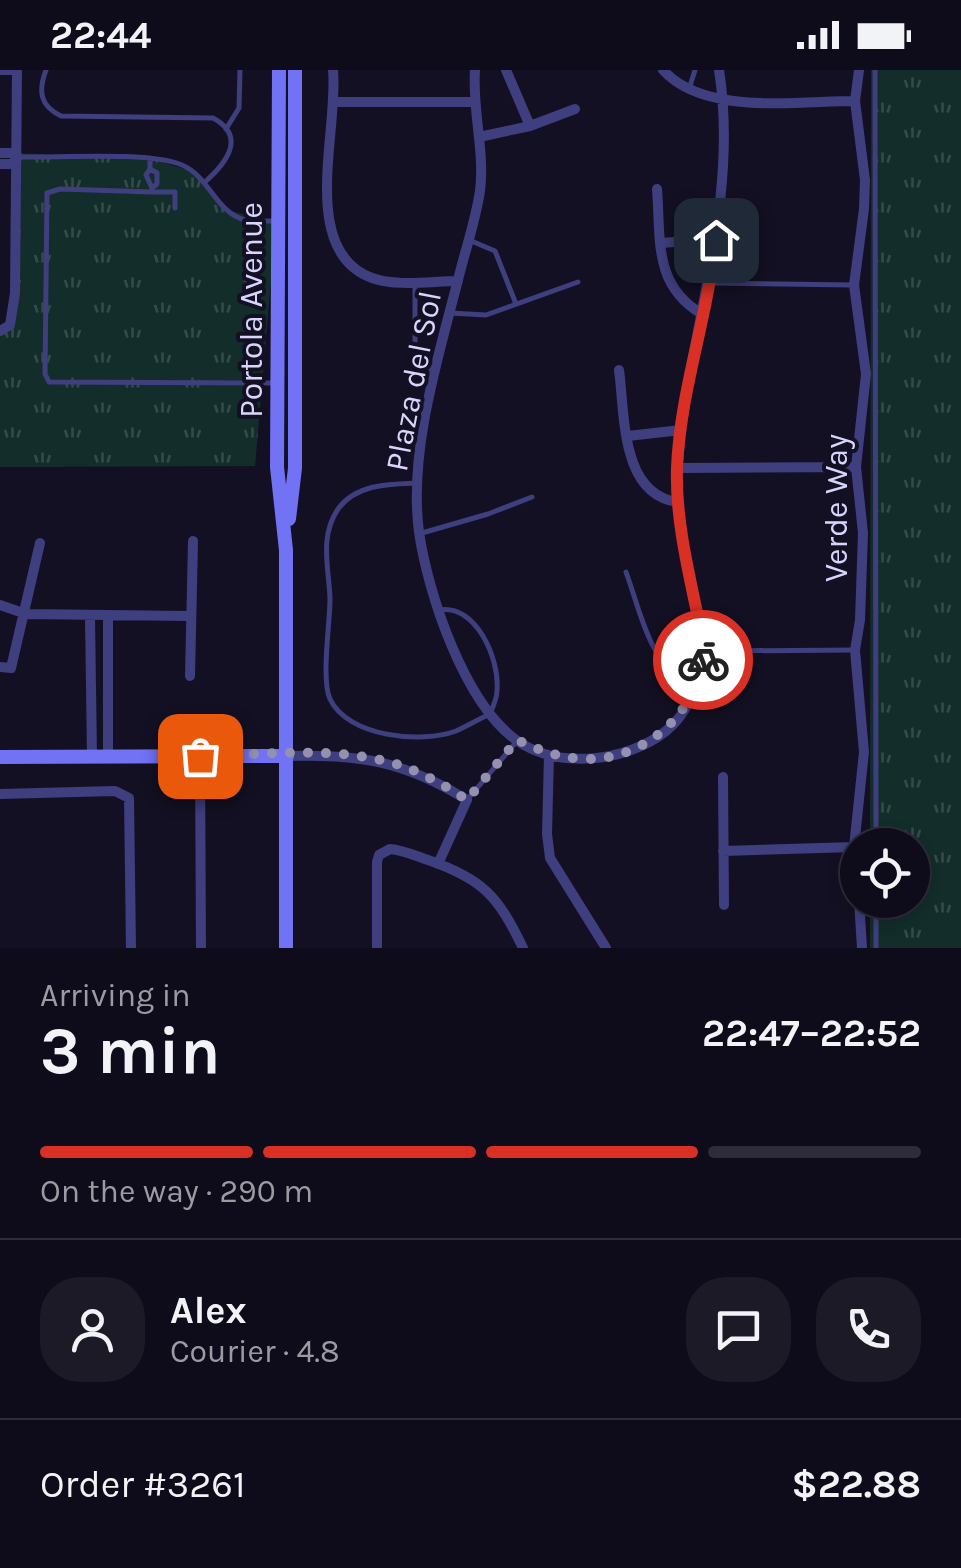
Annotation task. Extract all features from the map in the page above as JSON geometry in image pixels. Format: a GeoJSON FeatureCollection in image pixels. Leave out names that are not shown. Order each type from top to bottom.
{"type":"FeatureCollection","features":[{"type":"Feature","properties":{"kind":"main road","name":"Portola Avenue"},"geometry":{"type":"LineString","coordinates":[[279,70],[277,467],[286,550]]}},
{"type":"Feature","properties":{"kind":"main road","name":"Portola Avenue"},"geometry":{"type":"LineString","coordinates":[[286,948],[286,550],[294,468],[295,70]]}},
{"type":"Feature","properties":{"kind":"main road"},"geometry":{"type":"LineString","coordinates":[[279,221],[286,226],[288,286],[294,299]]}},
{"type":"Feature","properties":{"kind":"main road"},"geometry":{"type":"LineString","coordinates":[[0,758],[286,756]]}},
{"type":"Feature","properties":{"kind":"street"},"geometry":{"type":"LineString","coordinates":[[0,70],[18,70],[15,293],[10,325],[0,331]]}},
{"type":"Feature","properties":{"kind":"street"},"geometry":{"type":"LineString","coordinates":[[333,70],[328,190],[334,244],[352,268],[374,278],[458,281]]}},
{"type":"Feature","properties":{"kind":"street","name":"Plaza del Sol"},"geometry":{"type":"LineString","coordinates":[[475,70],[480,188],[436,370],[417,483],[419,534],[436,611],[478,698],[517,740],[548,754],[587,760],[627,751],[667,730],[696,692],[705,652],[678,502],[677,468],[716,240],[723,148],[719,70]]}},
{"type":"Feature","properties":{"kind":"street"},"geometry":{"type":"LineString","coordinates":[[506,70],[530,126]]}},
{"type":"Feature","properties":{"kind":"street"},"geometry":{"type":"LineString","coordinates":[[663,70],[689,88],[722,101],[855,101]]}},
{"type":"Feature","properties":{"kind":"street","name":"Verde Way"},"geometry":{"type":"LineString","coordinates":[[856,828],[864,752],[855,650],[863,533],[856,467],[866,374],[854,285],[864,209],[855,101],[859,70]]}},
{"type":"Feature","properties":{"kind":"street"},"geometry":{"type":"LineString","coordinates":[[334,102],[475,102]]}},
{"type":"Feature","properties":{"kind":"street"},"geometry":{"type":"LineString","coordinates":[[478,137],[530,126],[575,110]]}},
{"type":"Feature","properties":{"kind":"street"},"geometry":{"type":"LineString","coordinates":[[0,153],[14,153],[18,157]]}},
{"type":"Feature","properties":{"kind":"street"},"geometry":{"type":"LineString","coordinates":[[0,164],[12,164],[18,157]]}},
{"type":"Feature","properties":{"kind":"street"},"geometry":{"type":"LineString","coordinates":[[657,189],[668,283],[684,303],[702,314]]}},
{"type":"Feature","properties":{"kind":"street"},"geometry":{"type":"LineString","coordinates":[[661,242],[716,240]]}},
{"type":"Feature","properties":{"kind":"street"},"geometry":{"type":"LineString","coordinates":[[619,370],[632,460],[645,485],[662,498],[678,502]]}},
{"type":"Feature","properties":{"kind":"street"},"geometry":{"type":"LineString","coordinates":[[628,436],[681,430]]}},
{"type":"Feature","properties":{"kind":"street"},"geometry":{"type":"LineString","coordinates":[[677,468],[856,467]]}},
{"type":"Feature","properties":{"kind":"street"},"geometry":{"type":"LineString","coordinates":[[190,676],[193,542]]}},
{"type":"Feature","properties":{"kind":"street"},"geometry":{"type":"LineString","coordinates":[[0,667],[11,668],[40,543]]}},
{"type":"Feature","properties":{"kind":"street"},"geometry":{"type":"LineString","coordinates":[[0,605],[26,614],[189,616]]}},
{"type":"Feature","properties":{"kind":"street"},"geometry":{"type":"LineString","coordinates":[[90,617],[92,757]]}},
{"type":"Feature","properties":{"kind":"street"},"geometry":{"type":"LineString","coordinates":[[108,617],[108,757]]}},
{"type":"Feature","properties":{"kind":"street"},"geometry":{"type":"LineString","coordinates":[[90,665],[108,664]]}},
{"type":"Feature","properties":{"kind":"street"},"geometry":{"type":"LineString","coordinates":[[548,754],[550,858],[606,948]]}},
{"type":"Feature","properties":{"kind":"street"},"geometry":{"type":"LineString","coordinates":[[200,756],[200,948]]}},
{"type":"Feature","properties":{"kind":"street"},"geometry":{"type":"LineString","coordinates":[[286,756],[362,756],[381,760],[439,782],[467,800],[438,864]]}},
{"type":"Feature","properties":{"kind":"street"},"geometry":{"type":"LineString","coordinates":[[723,776],[724,906]]}},
{"type":"Feature","properties":{"kind":"street"},"geometry":{"type":"LineString","coordinates":[[0,794],[115,791],[129,798],[131,948]]}},
{"type":"Feature","properties":{"kind":"street"},"geometry":{"type":"LineString","coordinates":[[723,850],[840,848]]}},
{"type":"Feature","properties":{"kind":"street"},"geometry":{"type":"LineString","coordinates":[[377,948],[377,862],[384,851],[397,849],[479,883],[508,919],[523,948]]}},
{"type":"Feature","properties":{"kind":"street"},"geometry":{"type":"LineString","coordinates":[[860,918],[862,948]]}},
{"type":"Feature","properties":{"kind":"lane"},"geometry":{"type":"LineString","coordinates":[[46,70],[44,104],[61,116],[213,118],[226,128],[231,143],[229,157],[205,182]]}},
{"type":"Feature","properties":{"kind":"lane"},"geometry":{"type":"LineString","coordinates":[[226,128],[239,108],[240,70]]}},
{"type":"Feature","properties":{"kind":"lane"},"geometry":{"type":"LineString","coordinates":[[689,88],[696,70]]}},
{"type":"Feature","properties":{"kind":"lane"},"geometry":{"type":"LineString","coordinates":[[876,70],[876,828]]}},
{"type":"Feature","properties":{"kind":"lane"},"geometry":{"type":"LineString","coordinates":[[18,157],[150,158],[178,163],[196,172],[225,210],[246,220],[279,221]]}},
{"type":"Feature","properties":{"kind":"lane"},"geometry":{"type":"LineString","coordinates":[[150,158],[146,175],[152,190]]}},
{"type":"Feature","properties":{"kind":"lane"},"geometry":{"type":"LineString","coordinates":[[175,208],[175,192],[48,192],[48,382],[278,383]]}},
{"type":"Feature","properties":{"kind":"lane"},"geometry":{"type":"LineString","coordinates":[[469,240],[495,251],[516,304]]}},
{"type":"Feature","properties":{"kind":"lane"},"geometry":{"type":"LineString","coordinates":[[414,281],[415,356],[436,370]]}},
{"type":"Feature","properties":{"kind":"lane"},"geometry":{"type":"LineString","coordinates":[[450,313],[478,316],[578,282]]}},
{"type":"Feature","properties":{"kind":"lane"},"geometry":{"type":"LineString","coordinates":[[708,283],[854,285]]}},
{"type":"Feature","properties":{"kind":"lane"},"geometry":{"type":"LineString","coordinates":[[417,483],[360,490],[339,508],[325,541],[330,699],[358,728],[399,737],[452,732],[490,714],[498,690],[494,667],[476,627],[467,614],[452,608],[436,611]]}},
{"type":"Feature","properties":{"kind":"lane"},"geometry":{"type":"LineString","coordinates":[[419,534],[532,497]]}},
{"type":"Feature","properties":{"kind":"lane"},"geometry":{"type":"LineString","coordinates":[[626,572],[653,649],[669,674],[696,692]]}},
{"type":"Feature","properties":{"kind":"lane"},"geometry":{"type":"LineString","coordinates":[[705,652],[855,650]]}},
{"type":"Feature","properties":{"kind":"lane"},"geometry":{"type":"LineString","coordinates":[[467,800],[517,740]]}},
{"type":"Feature","properties":{"kind":"lane"},"geometry":{"type":"LineString","coordinates":[[876,918],[876,948]]}},
{"type":"Feature","properties":{"kind":"green space"},"geometry":{"type":"Polygon","coordinates":[[[871,70],[961,70],[961,948],[870,948],[870,918],[930,918],[930,828],[870,828],[871,70]]]}},
{"type":"Feature","properties":{"kind":"green space"},"geometry":{"type":"Polygon","coordinates":[[[14,153],[150,159],[196,172],[225,210],[276,221],[255,466],[0,467],[0,331],[10,325],[14,153]]]}},
{"type":"Feature","properties":{"kind":"way so far"},"geometry":{"type":"LineString","coordinates":[[200,756],[362,756],[400,765],[467,800],[517,740],[548,754],[587,760],[627,751],[667,730],[696,692],[703,660]]}},
{"type":"Feature","properties":{"kind":"route"},"geometry":{"type":"LineString","coordinates":[[703,660],[705,652],[678,502],[677,468],[682,416],[716,240]]}}]}
